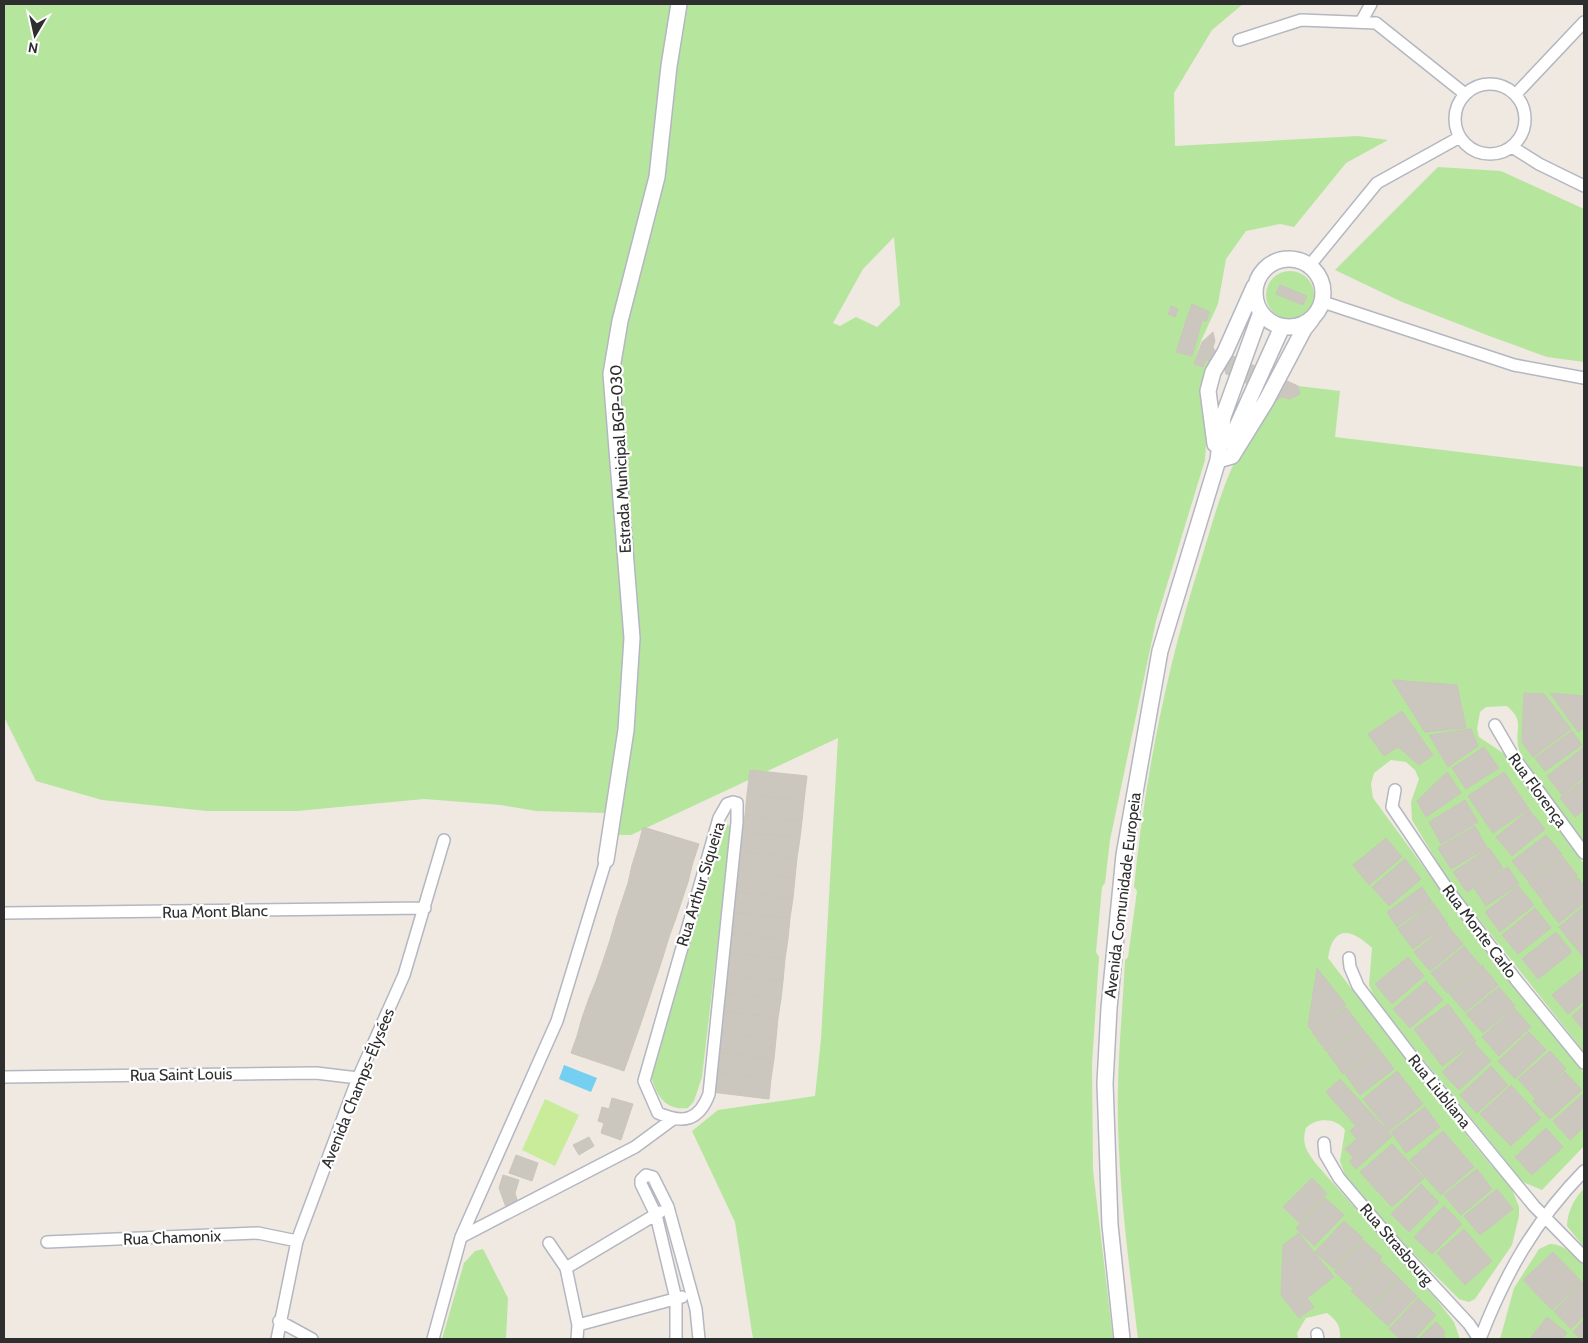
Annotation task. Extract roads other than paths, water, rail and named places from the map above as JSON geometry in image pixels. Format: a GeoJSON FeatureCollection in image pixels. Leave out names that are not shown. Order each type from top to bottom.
{"type":"FeatureCollection","features":[{"type":"Feature","properties":{"kind":"street","name":"Estrada Municipal BGP-030"},"geometry":{"type":"LineString","coordinates":[[606,860],[626,730],[632,638],[611,374],[620,321],[657,177],[669,66],[679,4]]}},
{"type":"Feature","properties":{"kind":"street"},"geometry":{"type":"LineString","coordinates":[[1361,22],[1371,4]]}},
{"type":"Feature","properties":{"kind":"street"},"geometry":{"type":"LineString","coordinates":[[1239,40],[1301,20],[1376,23],[1465,94]]}},
{"type":"Feature","properties":{"kind":"street"},"geometry":{"type":"LineString","coordinates":[[1516,94],[1584,22]]}},
{"type":"Feature","properties":{"kind":"street"},"geometry":{"type":"LineString","coordinates":[[1484,84],[1495,84],[1516,94],[1526,114],[1525,126],[1520,137],[1512,146],[1502,152],[1484,153],[1468,146],[1460,137],[1455,119],[1459,101],[1465,94],[1484,84]]}},
{"type":"Feature","properties":{"kind":"street"},"geometry":{"type":"LineString","coordinates":[[1310,265],[1377,183],[1460,137]]}},
{"type":"Feature","properties":{"kind":"street"},"geometry":{"type":"LineString","coordinates":[[1512,146],[1539,164],[1584,186]]}},
{"type":"Feature","properties":{"kind":"street"},"geometry":{"type":"LineString","coordinates":[[1218,460],[1232,456],[1266,400],[1304,329],[1322,302],[1322,282],[1310,265],[1300,260],[1289,258],[1278,260],[1260,274],[1256,285],[1257,303],[1267,320]]}},
{"type":"Feature","properties":{"kind":"street","name":"Avenida Comunidade Europeia"},"geometry":{"type":"LineString","coordinates":[[1218,460],[1217,414],[1208,391],[1213,372],[1256,285]]}},
{"type":"Feature","properties":{"kind":"street"},"geometry":{"type":"LineString","coordinates":[[1322,302],[1514,365],[1584,378]]}},
{"type":"Feature","properties":{"kind":"street"},"geometry":{"type":"LineString","coordinates":[[1234,331],[1267,320],[1295,327],[1312,319]]}},
{"type":"Feature","properties":{"kind":"street","name":"Avenida Comunidade Europeia"},"geometry":{"type":"LineString","coordinates":[[1217,414],[1267,320]]}},
{"type":"Feature","properties":{"kind":"street","name":"Avenida Comunidade Europeia"},"geometry":{"type":"LineString","coordinates":[[1122,1339],[1110,1225],[1105,1083],[1109,1008],[1124,855],[1160,651],[1218,460],[1235,435],[1267,320]]}},
{"type":"Feature","properties":{"kind":"street"},"geometry":{"type":"LineString","coordinates":[[1217,414],[1233,424],[1235,435]]}},
{"type":"Feature","properties":{"kind":"street","name":"Rua Florença"},"geometry":{"type":"LineString","coordinates":[[1495,725],[1513,756],[1584,853]]}},
{"type":"Feature","properties":{"kind":"street","name":"Rua Monte Carlo"},"geometry":{"type":"LineString","coordinates":[[1394,790],[1392,806],[1450,893],[1517,982],[1584,1063]]}},
{"type":"Feature","properties":{"kind":"street","name":"Rua Arthur Siqueira"},"geometry":{"type":"LineString","coordinates":[[461,1237],[635,1147],[673,1119],[690,1117],[699,1113],[709,1094],[737,822],[737,803],[727,804],[719,818],[644,1081],[658,1112],[673,1119]]}},
{"type":"Feature","properties":{"kind":"street","name":"Avenida Champs-Élysées"},"geometry":{"type":"LineString","coordinates":[[276,1339],[296,1241],[358,1078],[404,975],[444,840]]}},
{"type":"Feature","properties":{"kind":"street"},"geometry":{"type":"LineString","coordinates":[[433,1339],[461,1237],[557,1021],[606,860]]}},
{"type":"Feature","properties":{"kind":"street","name":"Rua Mont Blanc"},"geometry":{"type":"LineString","coordinates":[[4,913],[425,908]]}},
{"type":"Feature","properties":{"kind":"street","name":"Rua Liubliana"},"geometry":{"type":"LineString","coordinates":[[1349,958],[1350,967],[1358,986],[1416,1062],[1544,1216],[1584,1257]]}},
{"type":"Feature","properties":{"kind":"street","name":"Rua Saint Louis"},"geometry":{"type":"LineString","coordinates":[[4,1077],[316,1073],[358,1078]]}},
{"type":"Feature","properties":{"kind":"street","name":"Rua Strasbourg"},"geometry":{"type":"LineString","coordinates":[[1324,1143],[1325,1154],[1339,1178],[1396,1245],[1469,1324],[1480,1339]]}},
{"type":"Feature","properties":{"kind":"street"},"geometry":{"type":"LineString","coordinates":[[1480,1339],[1492,1309],[1518,1256],[1544,1216],[1584,1171]]}},
{"type":"Feature","properties":{"kind":"street"},"geometry":{"type":"LineString","coordinates":[[676,1339],[676,1299],[656,1215],[641,1184],[642,1178],[646,1175],[653,1177],[668,1207],[698,1319],[699,1339]]}},
{"type":"Feature","properties":{"kind":"street"},"geometry":{"type":"LineString","coordinates":[[566,1268],[668,1207]]}},
{"type":"Feature","properties":{"kind":"street","name":"Rua Chamonix"},"geometry":{"type":"LineString","coordinates":[[48,1242],[258,1233],[296,1241]]}},
{"type":"Feature","properties":{"kind":"street"},"geometry":{"type":"LineString","coordinates":[[549,1243],[566,1268],[578,1325],[577,1339]]}},
{"type":"Feature","properties":{"kind":"street"},"geometry":{"type":"LineString","coordinates":[[578,1325],[691,1294]]}},
{"type":"Feature","properties":{"kind":"street"},"geometry":{"type":"LineString","coordinates":[[279,1321],[312,1339]]}},
{"type":"Feature","properties":{"kind":"water"},"geometry":{"type":"Polygon","coordinates":[[[564,1065],[597,1078],[591,1092],[559,1079],[564,1065]]]}}]}
